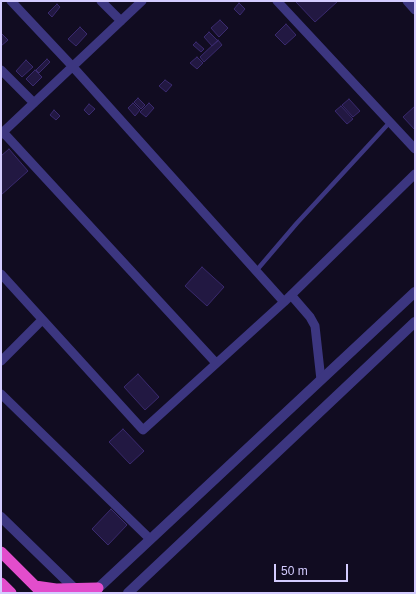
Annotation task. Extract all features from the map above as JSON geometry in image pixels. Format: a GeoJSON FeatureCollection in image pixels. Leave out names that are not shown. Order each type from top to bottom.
{"type":"FeatureCollection","features":[{"type":"Feature","properties":{"kind":"highway"},"geometry":{"type":"LineString","coordinates":[[1,552],[39,590],[75,589],[95,591]]}},
{"type":"Feature","properties":{"kind":"highway"},"geometry":{"type":"LineString","coordinates":[[1,583],[11,593]]}},
{"type":"Feature","properties":{"kind":"street"},"geometry":{"type":"LineString","coordinates":[[11,1],[73,67],[284,302]]}},
{"type":"Feature","properties":{"kind":"street"},"geometry":{"type":"LineString","coordinates":[[101,1],[121,21]]}},
{"type":"Feature","properties":{"kind":"street"},"geometry":{"type":"LineString","coordinates":[[142,1],[2,133],[216,363]]}},
{"type":"Feature","properties":{"kind":"street"},"geometry":{"type":"LineString","coordinates":[[277,1],[415,149]]}},
{"type":"Feature","properties":{"kind":"street"},"geometry":{"type":"LineString","coordinates":[[407,1],[415,10]]}},
{"type":"Feature","properties":{"kind":"street"},"geometry":{"type":"LineString","coordinates":[[1,70],[34,103]]}},
{"type":"Feature","properties":{"kind":"street"},"geometry":{"type":"LineString","coordinates":[[1,274],[143,430],[284,302],[415,174]]}},
{"type":"Feature","properties":{"kind":"street"},"geometry":{"type":"LineString","coordinates":[[95,591],[415,292]]}},
{"type":"Feature","properties":{"kind":"street"},"geometry":{"type":"LineString","coordinates":[[291,295],[310,317],[315,326],[321,380]]}},
{"type":"Feature","properties":{"kind":"street"},"geometry":{"type":"LineString","coordinates":[[1,361],[42,320]]}},
{"type":"Feature","properties":{"kind":"street"},"geometry":{"type":"LineString","coordinates":[[128,593],[415,322]]}},
{"type":"Feature","properties":{"kind":"street"},"geometry":{"type":"LineString","coordinates":[[1,394],[150,539]]}},
{"type":"Feature","properties":{"kind":"street"},"geometry":{"type":"LineString","coordinates":[[1,517],[75,589]]}},
{"type":"Feature","properties":{"kind":"lane"},"geometry":{"type":"LineString","coordinates":[[256,272],[296,223],[390,122]]}},
{"type":"Feature","properties":{"kind":"building"},"geometry":{"type":"Polygon","coordinates":[[[338,1],[315,22],[296,2],[338,1]]]}},
{"type":"Feature","properties":{"kind":"building"},"geometry":{"type":"Polygon","coordinates":[[[239,3],[245,9],[240,15],[234,9],[239,3]]]}},
{"type":"Feature","properties":{"kind":"building"},"geometry":{"type":"Polygon","coordinates":[[[57,4],[60,7],[52,17],[48,13],[57,4]]]}},
{"type":"Feature","properties":{"kind":"building"},"geometry":{"type":"Polygon","coordinates":[[[220,20],[228,28],[219,37],[211,28],[220,20]]]}},
{"type":"Feature","properties":{"kind":"building"},"geometry":{"type":"Polygon","coordinates":[[[286,24],[296,35],[285,45],[275,35],[286,24]]]}},
{"type":"Feature","properties":{"kind":"building"},"geometry":{"type":"Polygon","coordinates":[[[80,27],[87,34],[76,46],[68,39],[80,27]]]}},
{"type":"Feature","properties":{"kind":"building"},"geometry":{"type":"Polygon","coordinates":[[[209,32],[218,41],[212,46],[204,37],[209,32]]]}},
{"type":"Feature","properties":{"kind":"building"},"geometry":{"type":"Polygon","coordinates":[[[1,33],[8,40],[1,46],[1,33]]]}},
{"type":"Feature","properties":{"kind":"building"},"geometry":{"type":"Polygon","coordinates":[[[218,40],[222,45],[204,62],[200,57],[218,40]]]}},
{"type":"Feature","properties":{"kind":"building"},"geometry":{"type":"Polygon","coordinates":[[[196,42],[204,49],[201,52],[193,45],[196,42]]]}},
{"type":"Feature","properties":{"kind":"building"},"geometry":{"type":"Polygon","coordinates":[[[197,57],[203,63],[197,69],[190,63],[197,57]]]}},
{"type":"Feature","properties":{"kind":"building"},"geometry":{"type":"Polygon","coordinates":[[[47,59],[50,62],[39,73],[36,70],[47,59]]]}},
{"type":"Feature","properties":{"kind":"building"},"geometry":{"type":"Polygon","coordinates":[[[26,60],[33,67],[22,77],[16,71],[26,60]]]}},
{"type":"Feature","properties":{"kind":"building"},"geometry":{"type":"Polygon","coordinates":[[[35,70],[42,77],[33,86],[26,79],[35,70]]]}},
{"type":"Feature","properties":{"kind":"building"},"geometry":{"type":"Polygon","coordinates":[[[165,80],[172,85],[166,92],[159,86],[165,80]]]}},
{"type":"Feature","properties":{"kind":"building"},"geometry":{"type":"Polygon","coordinates":[[[138,98],[145,105],[141,109],[134,102],[138,98]]]}},
{"type":"Feature","properties":{"kind":"building"},"geometry":{"type":"Polygon","coordinates":[[[349,99],[360,111],[353,117],[342,105],[349,99]]]}},
{"type":"Feature","properties":{"kind":"building"},"geometry":{"type":"Polygon","coordinates":[[[133,103],[140,110],[135,116],[128,108],[133,103]]]}},
{"type":"Feature","properties":{"kind":"building"},"geometry":{"type":"Polygon","coordinates":[[[149,103],[154,108],[146,117],[140,112],[149,103]]]}},
{"type":"Feature","properties":{"kind":"building"},"geometry":{"type":"Polygon","coordinates":[[[89,104],[95,109],[89,115],[84,110],[89,104]]]}},
{"type":"Feature","properties":{"kind":"building"},"geometry":{"type":"Polygon","coordinates":[[[341,106],[353,119],[347,124],[335,111],[341,106]]]}},
{"type":"Feature","properties":{"kind":"building"},"geometry":{"type":"Polygon","coordinates":[[[415,106],[415,130],[403,117],[415,106]]]}},
{"type":"Feature","properties":{"kind":"building"},"geometry":{"type":"Polygon","coordinates":[[[54,110],[60,116],[56,120],[50,115],[54,110]]]}},
{"type":"Feature","properties":{"kind":"building"},"geometry":{"type":"Polygon","coordinates":[[[9,149],[28,171],[1,195],[1,156],[9,149]]]}},
{"type":"Feature","properties":{"kind":"building"},"geometry":{"type":"Polygon","coordinates":[[[202,267],[224,287],[207,306],[185,286],[202,267]]]}},
{"type":"Feature","properties":{"kind":"building"},"geometry":{"type":"Polygon","coordinates":[[[138,374],[159,397],[145,410],[124,387],[138,374]]]}},
{"type":"Feature","properties":{"kind":"building"},"geometry":{"type":"Polygon","coordinates":[[[123,429],[144,451],[130,464],[109,442],[123,429]]]}},
{"type":"Feature","properties":{"kind":"building"},"geometry":{"type":"Polygon","coordinates":[[[111,509],[127,525],[108,545],[92,529],[111,509]]]}}]}
